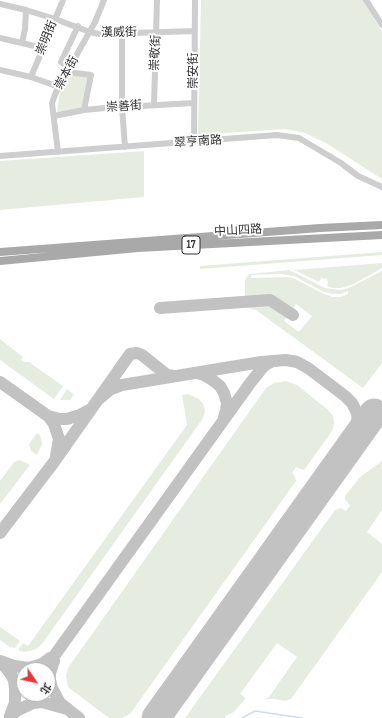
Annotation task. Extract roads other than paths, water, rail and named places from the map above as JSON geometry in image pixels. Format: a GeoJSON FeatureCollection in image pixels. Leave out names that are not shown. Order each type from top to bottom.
{"type":"FeatureCollection","features":[{"type":"Feature","properties":{"kind":"main road","name":"中山四路"},"geometry":{"type":"LineString","coordinates":[[0,252],[320,228],[382,225]]}},
{"type":"Feature","properties":{"kind":"main road","name":"中山四路"},"geometry":{"type":"LineString","coordinates":[[0,261],[138,248],[382,235]]}},
{"type":"Feature","properties":{"kind":"street","name":"崇明街"},"geometry":{"type":"LineString","coordinates":[[31,77],[63,0]]}},
{"type":"Feature","properties":{"kind":"street","name":"崇本街"},"geometry":{"type":"LineString","coordinates":[[58,152],[52,103],[59,87],[90,32],[104,0]]}},
{"type":"Feature","properties":{"kind":"street","name":"崇敬街"},"geometry":{"type":"LineString","coordinates":[[154,105],[157,0]]}},
{"type":"Feature","properties":{"kind":"street","name":"崇安街"},"geometry":{"type":"LineString","coordinates":[[194,142],[195,0]]}},
{"type":"Feature","properties":{"kind":"street"},"geometry":{"type":"LineString","coordinates":[[366,0],[382,25]]}},
{"type":"Feature","properties":{"kind":"street","name":"漢威街"},"geometry":{"type":"LineString","coordinates":[[0,4],[26,10],[99,34],[195,31]]}},
{"type":"Feature","properties":{"kind":"street"},"geometry":{"type":"LineString","coordinates":[[22,43],[25,29],[26,10]]}},
{"type":"Feature","properties":{"kind":"street"},"geometry":{"type":"LineString","coordinates":[[78,26],[61,62],[69,70],[91,75],[84,110]]}},
{"type":"Feature","properties":{"kind":"street"},"geometry":{"type":"LineString","coordinates":[[122,34],[122,107],[125,147]]}},
{"type":"Feature","properties":{"kind":"street"},"geometry":{"type":"LineString","coordinates":[[0,38],[43,48]]}},
{"type":"Feature","properties":{"kind":"street"},"geometry":{"type":"LineString","coordinates":[[0,70],[31,77],[59,87]]}},
{"type":"Feature","properties":{"kind":"street","name":"崇善街"},"geometry":{"type":"LineString","coordinates":[[54,116],[84,110],[194,103]]}},
{"type":"Feature","properties":{"kind":"street","name":"翠亨南路"},"geometry":{"type":"LineString","coordinates":[[0,156],[277,135],[299,138],[342,163],[358,176],[382,188]]}},
{"type":"Feature","properties":{"kind":"waterway"},"geometry":{"type":"LineString","coordinates":[[242,718],[255,711],[302,718]]}}]}
